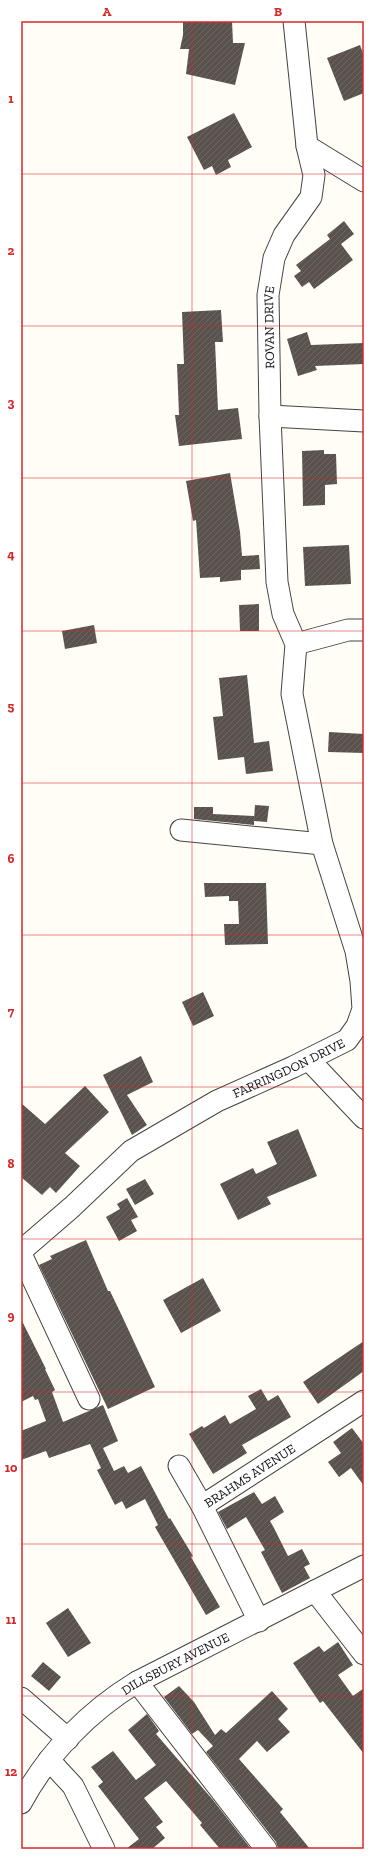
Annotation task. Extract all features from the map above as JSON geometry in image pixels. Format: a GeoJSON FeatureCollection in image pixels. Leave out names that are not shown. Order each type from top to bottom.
{"type":"FeatureCollection","features":[{"type":"Feature","properties":{"kind":"street","name":"ROVAN DRIVE"},"geometry":{"type":"LineString","coordinates":[[294,21],[307,146],[314,175],[311,197],[284,235],[274,258],[268,295],[270,416],[277,582],[283,614],[296,644]]}},
{"type":"Feature","properties":{"kind":"street"},"geometry":{"type":"LineString","coordinates":[[307,146],[364,181]]}},
{"type":"Feature","properties":{"kind":"street"},"geometry":{"type":"LineString","coordinates":[[270,416],[364,421]]}},
{"type":"Feature","properties":{"kind":"street"},"geometry":{"type":"LineString","coordinates":[[296,644],[348,630],[364,630]]}},
{"type":"Feature","properties":{"kind":"street","name":"FARRINGDON DRIVE"},"geometry":{"type":"LineString","coordinates":[[21,1251],[72,1207],[131,1151],[217,1102],[309,1060],[347,1040],[357,1026],[363,1009],[361,981],[356,951],[322,844],[292,694],[296,644]]}},
{"type":"Feature","properties":{"kind":"street"},"geometry":{"type":"LineString","coordinates":[[181,830],[322,844]]}},
{"type":"Feature","properties":{"kind":"street"},"geometry":{"type":"LineString","coordinates":[[309,1060],[364,1118]]}},
{"type":"Feature","properties":{"kind":"street"},"geometry":{"type":"LineString","coordinates":[[21,1254],[89,1399]]}},
{"type":"Feature","properties":{"kind":"street","name":"BRAHMS AVENUE"},"geometry":{"type":"LineString","coordinates":[[259,1621],[202,1506],[364,1401]]}},
{"type":"Feature","properties":{"kind":"street"},"geometry":{"type":"LineString","coordinates":[[179,1466],[202,1506]]}},
{"type":"Feature","properties":{"kind":"street","name":"DILLSBURY AVENUE"},"geometry":{"type":"LineString","coordinates":[[21,1803],[49,1760],[83,1723],[113,1696],[137,1682],[364,1566]]}},
{"type":"Feature","properties":{"kind":"street"},"geometry":{"type":"LineString","coordinates":[[315,1591],[364,1654]]}},
{"type":"Feature","properties":{"kind":"street"},"geometry":{"type":"LineString","coordinates":[[137,1682],[266,1849]]}},
{"type":"Feature","properties":{"kind":"street"},"geometry":{"type":"LineString","coordinates":[[21,1698],[68,1739]]}},
{"type":"Feature","properties":{"kind":"street"},"geometry":{"type":"LineString","coordinates":[[49,1760],[73,1786],[104,1849]]}},
{"type":"Feature","properties":{"kind":"building"},"geometry":{"type":"Polygon","coordinates":[[[183,21],[232,21],[233,43],[245,43],[235,85],[186,74],[189,49],[180,49],[183,35],[183,21]]]}},
{"type":"Feature","properties":{"kind":"building"},"geometry":{"type":"Polygon","coordinates":[[[360,45],[364,56],[364,93],[344,101],[327,58],[360,45]]]}},
{"type":"Feature","properties":{"kind":"building"},"geometry":{"type":"Polygon","coordinates":[[[234,113],[252,147],[228,160],[231,167],[216,175],[212,166],[204,170],[187,137],[234,113]]]}},
{"type":"Feature","properties":{"kind":"building"},"geometry":{"type":"Polygon","coordinates":[[[344,221],[354,234],[341,244],[353,260],[314,289],[309,282],[302,287],[294,276],[301,271],[296,265],[330,239],[327,235],[344,221]]]}},
{"type":"Feature","properties":{"kind":"building"},"geometry":{"type":"Polygon","coordinates":[[[221,310],[223,342],[215,342],[218,410],[238,408],[242,439],[179,446],[175,415],[179,415],[177,364],[184,364],[182,312],[221,310]]]}},
{"type":"Feature","properties":{"kind":"building"},"geometry":{"type":"Polygon","coordinates":[[[307,332],[311,345],[364,343],[364,364],[315,366],[317,370],[298,376],[287,339],[307,332]]]}},
{"type":"Feature","properties":{"kind":"building"},"geometry":{"type":"Polygon","coordinates":[[[324,450],[324,454],[336,454],[337,484],[325,485],[325,505],[303,506],[302,451],[324,450]]]}},
{"type":"Feature","properties":{"kind":"building"},"geometry":{"type":"Polygon","coordinates":[[[230,473],[240,532],[242,556],[259,555],[260,569],[241,570],[241,580],[220,582],[220,577],[200,578],[196,520],[193,521],[186,481],[230,473]]]}},
{"type":"Feature","properties":{"kind":"building"},"geometry":{"type":"Polygon","coordinates":[[[349,545],[351,584],[305,586],[303,547],[349,545]]]}},
{"type":"Feature","properties":{"kind":"building"},"geometry":{"type":"Polygon","coordinates":[[[259,604],[259,631],[240,631],[239,605],[259,604]]]}},
{"type":"Feature","properties":{"kind":"building"},"geometry":{"type":"Polygon","coordinates":[[[94,625],[97,643],[65,649],[62,631],[94,625]]]}},
{"type":"Feature","properties":{"kind":"building"},"geometry":{"type":"Polygon","coordinates":[[[247,675],[254,743],[269,741],[273,771],[246,774],[244,757],[218,760],[213,717],[223,716],[219,678],[247,675]]]}},
{"type":"Feature","properties":{"kind":"building"},"geometry":{"type":"Polygon","coordinates":[[[329,732],[364,734],[364,753],[328,752],[329,732]]]}},
{"type":"Feature","properties":{"kind":"building"},"geometry":{"type":"Polygon","coordinates":[[[255,805],[269,806],[267,822],[254,821],[254,825],[194,819],[194,807],[213,807],[213,814],[254,816],[254,819],[255,805]]]}},
{"type":"Feature","properties":{"kind":"building"},"geometry":{"type":"Polygon","coordinates":[[[204,883],[266,883],[268,944],[225,945],[224,924],[239,924],[238,901],[229,901],[229,896],[205,897],[204,883]]]}},
{"type":"Feature","properties":{"kind":"building"},"geometry":{"type":"Polygon","coordinates":[[[203,992],[214,1016],[193,1026],[182,1002],[203,992]]]}},
{"type":"Feature","properties":{"kind":"building"},"geometry":{"type":"Polygon","coordinates":[[[141,1056],[153,1082],[127,1095],[147,1125],[132,1135],[103,1075],[141,1056]]]}},
{"type":"Feature","properties":{"kind":"building"},"geometry":{"type":"Polygon","coordinates":[[[85,1086],[109,1112],[65,1153],[80,1166],[56,1193],[50,1187],[42,1195],[21,1177],[21,1103],[45,1124],[85,1086]]]}},
{"type":"Feature","properties":{"kind":"building"},"geometry":{"type":"Polygon","coordinates":[[[298,1129],[317,1176],[267,1197],[271,1204],[238,1220],[220,1184],[253,1168],[256,1174],[277,1164],[267,1142],[298,1129]]]}},
{"type":"Feature","properties":{"kind":"building"},"geometry":{"type":"Polygon","coordinates":[[[145,1179],[154,1194],[135,1205],[126,1189],[145,1179]]]}},
{"type":"Feature","properties":{"kind":"building"},"geometry":{"type":"Polygon","coordinates":[[[127,1198],[138,1217],[131,1220],[137,1231],[119,1241],[106,1217],[120,1209],[117,1204],[127,1198]]]}},
{"type":"Feature","properties":{"kind":"building"},"geometry":{"type":"Polygon","coordinates":[[[86,1240],[108,1291],[110,1291],[155,1387],[108,1409],[39,1265],[52,1259],[50,1256],[86,1240]]]}},
{"type":"Feature","properties":{"kind":"building"},"geometry":{"type":"Polygon","coordinates":[[[203,1278],[221,1311],[181,1333],[163,1300],[203,1278]]]}},
{"type":"Feature","properties":{"kind":"building"},"geometry":{"type":"Polygon","coordinates":[[[21,1319],[55,1390],[52,1392],[63,1422],[103,1405],[118,1441],[103,1448],[114,1471],[124,1466],[128,1473],[141,1466],[169,1519],[170,1518],[193,1556],[191,1557],[220,1607],[206,1615],[155,1527],[158,1525],[145,1499],[126,1509],[122,1501],[115,1505],[97,1470],[101,1468],[90,1444],[49,1458],[46,1451],[21,1460],[21,1431],[46,1421],[38,1399],[35,1400],[33,1396],[21,1402],[21,1319]]]}},
{"type":"Feature","properties":{"kind":"building"},"geometry":{"type":"Polygon","coordinates":[[[364,1341],[364,1371],[318,1404],[303,1382],[364,1341]]]}},
{"type":"Feature","properties":{"kind":"building"},"geometry":{"type":"Polygon","coordinates":[[[261,1389],[268,1401],[278,1395],[291,1417],[242,1445],[247,1453],[213,1474],[189,1434],[202,1426],[204,1428],[225,1415],[230,1424],[256,1409],[248,1396],[261,1389]]]}},
{"type":"Feature","properties":{"kind":"building"},"geometry":{"type":"Polygon","coordinates":[[[352,1428],[364,1444],[364,1486],[351,1468],[339,1477],[328,1462],[341,1453],[333,1442],[352,1428]]]}},
{"type":"Feature","properties":{"kind":"building"},"geometry":{"type":"Polygon","coordinates":[[[254,1492],[262,1504],[275,1496],[284,1512],[270,1521],[288,1556],[302,1549],[310,1564],[304,1567],[310,1578],[282,1593],[261,1552],[265,1550],[246,1517],[227,1529],[218,1512],[254,1492]]]}},
{"type":"Feature","properties":{"kind":"building"},"geometry":{"type":"Polygon","coordinates":[[[68,1608],[91,1643],[68,1657],[46,1623],[68,1608]]]}},
{"type":"Feature","properties":{"kind":"building"},"geometry":{"type":"Polygon","coordinates":[[[338,1642],[353,1665],[338,1675],[353,1696],[364,1688],[364,1754],[323,1701],[320,1703],[293,1663],[319,1646],[324,1652],[338,1642]]]}},
{"type":"Feature","properties":{"kind":"building"},"geometry":{"type":"Polygon","coordinates":[[[43,1662],[61,1677],[49,1691],[31,1676],[43,1662]]]}},
{"type":"Feature","properties":{"kind":"building"},"geometry":{"type":"Polygon","coordinates":[[[179,1686],[194,1702],[215,1735],[221,1729],[226,1733],[272,1691],[288,1709],[278,1719],[290,1732],[267,1752],[257,1741],[239,1759],[283,1809],[280,1812],[310,1849],[278,1849],[276,1842],[206,1752],[213,1746],[198,1730],[192,1734],[164,1697],[179,1686]]]}},
{"type":"Feature","properties":{"kind":"building"},"geometry":{"type":"Polygon","coordinates":[[[147,1714],[159,1731],[156,1734],[213,1800],[251,1849],[220,1849],[200,1825],[202,1823],[166,1781],[144,1798],[163,1822],[156,1827],[165,1838],[152,1849],[126,1849],[139,1839],[98,1786],[103,1782],[91,1767],[113,1751],[136,1780],[156,1765],[128,1730],[147,1714]]]}}]}
